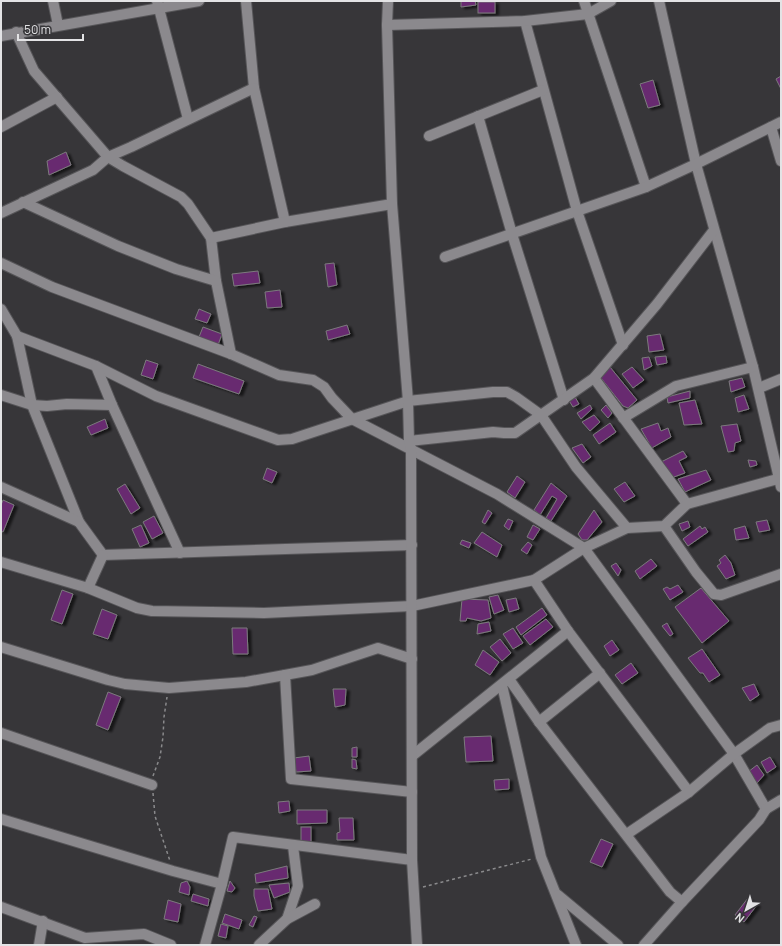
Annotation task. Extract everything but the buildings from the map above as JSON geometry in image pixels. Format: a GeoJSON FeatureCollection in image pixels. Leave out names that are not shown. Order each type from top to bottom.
{"type":"FeatureCollection","features":[{"type":"Feature","properties":{"kind":"street"},"geometry":{"type":"LineString","coordinates":[[52,1],[58,25]]}},
{"type":"Feature","properties":{"kind":"street"},"geometry":{"type":"LineString","coordinates":[[1,36],[157,4],[199,1]]}},
{"type":"Feature","properties":{"kind":"street"},"geometry":{"type":"LineString","coordinates":[[246,1],[254,88],[285,222]]}},
{"type":"Feature","properties":{"kind":"street"},"geometry":{"type":"LineString","coordinates":[[388,1],[387,25],[392,204],[408,401],[410,445],[412,545],[412,860],[417,945]]}},
{"type":"Feature","properties":{"kind":"street"},"geometry":{"type":"LineString","coordinates":[[584,1],[646,187]]}},
{"type":"Feature","properties":{"kind":"street"},"geometry":{"type":"LineString","coordinates":[[387,25],[524,21],[588,14],[611,1]]}},
{"type":"Feature","properties":{"kind":"street"},"geometry":{"type":"LineString","coordinates":[[1,562],[88,588],[137,608],[152,611],[264,613],[412,606],[534,580],[584,548],[627,528],[664,526],[687,504],[780,481],[759,388],[696,164],[659,1]]}},
{"type":"Feature","properties":{"kind":"street"},"geometry":{"type":"LineString","coordinates":[[157,4],[188,119]]}},
{"type":"Feature","properties":{"kind":"street"},"geometry":{"type":"LineString","coordinates":[[524,21],[577,211],[623,345]]}},
{"type":"Feature","properties":{"kind":"street"},"geometry":{"type":"LineString","coordinates":[[16,32],[34,71],[108,157],[181,197],[188,204],[211,238],[216,281],[231,354]]}},
{"type":"Feature","properties":{"kind":"street"},"geometry":{"type":"LineString","coordinates":[[1,213],[93,170],[108,157],[254,88]]}},
{"type":"Feature","properties":{"kind":"street"},"geometry":{"type":"LineString","coordinates":[[429,136],[543,90]]}},
{"type":"Feature","properties":{"kind":"street"},"geometry":{"type":"LineString","coordinates":[[1,127],[57,97]]}},
{"type":"Feature","properties":{"kind":"street"},"geometry":{"type":"LineString","coordinates":[[478,116],[512,234],[564,400]]}},
{"type":"Feature","properties":{"kind":"street"},"geometry":{"type":"LineString","coordinates":[[445,257],[646,187],[781,122]]}},
{"type":"Feature","properties":{"kind":"street"},"geometry":{"type":"LineString","coordinates":[[770,127],[781,160]]}},
{"type":"Feature","properties":{"kind":"street"},"geometry":{"type":"LineString","coordinates":[[23,202],[125,249],[176,269],[216,281]]}},
{"type":"Feature","properties":{"kind":"street"},"geometry":{"type":"LineString","coordinates":[[211,238],[285,222],[392,204]]}},
{"type":"Feature","properties":{"kind":"street"},"geometry":{"type":"LineString","coordinates":[[410,445],[493,432],[515,433],[564,400],[594,378],[657,304],[714,230]]}},
{"type":"Feature","properties":{"kind":"street"},"geometry":{"type":"LineString","coordinates":[[1,263],[52,287],[231,354],[279,375],[313,380],[324,388],[352,419],[410,445],[497,494],[584,548],[734,754],[766,809]]}},
{"type":"Feature","properties":{"kind":"street"},"geometry":{"type":"LineString","coordinates":[[1,309],[17,336],[32,405],[79,522],[103,555]]}},
{"type":"Feature","properties":{"kind":"street"},"geometry":{"type":"LineString","coordinates":[[17,336],[96,366],[156,396],[278,440],[292,439],[408,401],[506,392],[516,397],[541,415],[576,466],[627,528]]}},
{"type":"Feature","properties":{"kind":"street"},"geometry":{"type":"LineString","coordinates":[[96,366],[112,405],[180,553]]}},
{"type":"Feature","properties":{"kind":"street"},"geometry":{"type":"LineString","coordinates":[[623,418],[676,386],[753,367]]}},
{"type":"Feature","properties":{"kind":"street"},"geometry":{"type":"LineString","coordinates":[[594,378],[687,504]]}},
{"type":"Feature","properties":{"kind":"street"},"geometry":{"type":"LineString","coordinates":[[759,388],[781,379]]}},
{"type":"Feature","properties":{"kind":"street"},"geometry":{"type":"LineString","coordinates":[[1,395],[32,405],[112,405]]}},
{"type":"Feature","properties":{"kind":"street"},"geometry":{"type":"LineString","coordinates":[[1,487],[79,522]]}},
{"type":"Feature","properties":{"kind":"street"},"geometry":{"type":"LineString","coordinates":[[664,526],[696,572],[714,594],[722,595],[781,574]]}},
{"type":"Feature","properties":{"kind":"street"},"geometry":{"type":"LineString","coordinates":[[103,555],[412,545]]}},
{"type":"Feature","properties":{"kind":"street"},"geometry":{"type":"LineString","coordinates":[[88,588],[103,555]]}},
{"type":"Feature","properties":{"kind":"street"},"geometry":{"type":"LineString","coordinates":[[534,580],[568,631],[689,792]]}},
{"type":"Feature","properties":{"kind":"street"},"geometry":{"type":"LineString","coordinates":[[412,756],[568,631]]}},
{"type":"Feature","properties":{"kind":"street"},"geometry":{"type":"LineString","coordinates":[[1,647],[108,680],[125,684],[169,688],[246,682],[312,670],[378,648],[412,659]]}},
{"type":"Feature","properties":{"kind":"street"},"geometry":{"type":"LineString","coordinates":[[539,722],[600,673]]}},
{"type":"Feature","properties":{"kind":"street"},"geometry":{"type":"LineString","coordinates":[[285,675],[291,779],[412,792]]}},
{"type":"Feature","properties":{"kind":"street"},"geometry":{"type":"LineString","coordinates":[[505,682],[539,722],[627,834],[670,892],[682,902]]}},
{"type":"Feature","properties":{"kind":"street"},"geometry":{"type":"LineString","coordinates":[[505,682],[541,857],[576,945]]}},
{"type":"Feature","properties":{"kind":"street"},"geometry":{"type":"LineString","coordinates":[[627,834],[689,792],[734,754],[770,728],[781,725]]}},
{"type":"Feature","properties":{"kind":"street"},"geometry":{"type":"LineString","coordinates":[[1,733],[152,785]]}},
{"type":"Feature","properties":{"kind":"street"},"geometry":{"type":"LineString","coordinates":[[644,945],[758,820],[766,809],[781,800]]}},
{"type":"Feature","properties":{"kind":"street"},"geometry":{"type":"LineString","coordinates":[[1,819],[222,884]]}},
{"type":"Feature","properties":{"kind":"street"},"geometry":{"type":"LineString","coordinates":[[205,945],[233,837],[293,846],[412,860]]}},
{"type":"Feature","properties":{"kind":"street"},"geometry":{"type":"LineString","coordinates":[[287,919],[298,886],[293,846]]}},
{"type":"Feature","properties":{"kind":"street"},"geometry":{"type":"LineString","coordinates":[[556,894],[618,945]]}},
{"type":"Feature","properties":{"kind":"street"},"geometry":{"type":"LineString","coordinates":[[259,945],[287,919],[315,904]]}},
{"type":"Feature","properties":{"kind":"street"},"geometry":{"type":"LineString","coordinates":[[1,907],[43,921],[86,941],[144,934],[171,945]]}},
{"type":"Feature","properties":{"kind":"street"},"geometry":{"type":"LineString","coordinates":[[39,945],[43,921]]}},
{"type":"Feature","properties":{"kind":"path"},"geometry":{"type":"LineString","coordinates":[[169,688],[160,756],[154,773],[152,785],[155,816],[173,870]]}},
{"type":"Feature","properties":{"kind":"path"},"geometry":{"type":"LineString","coordinates":[[414,890],[541,857]]}}]}
